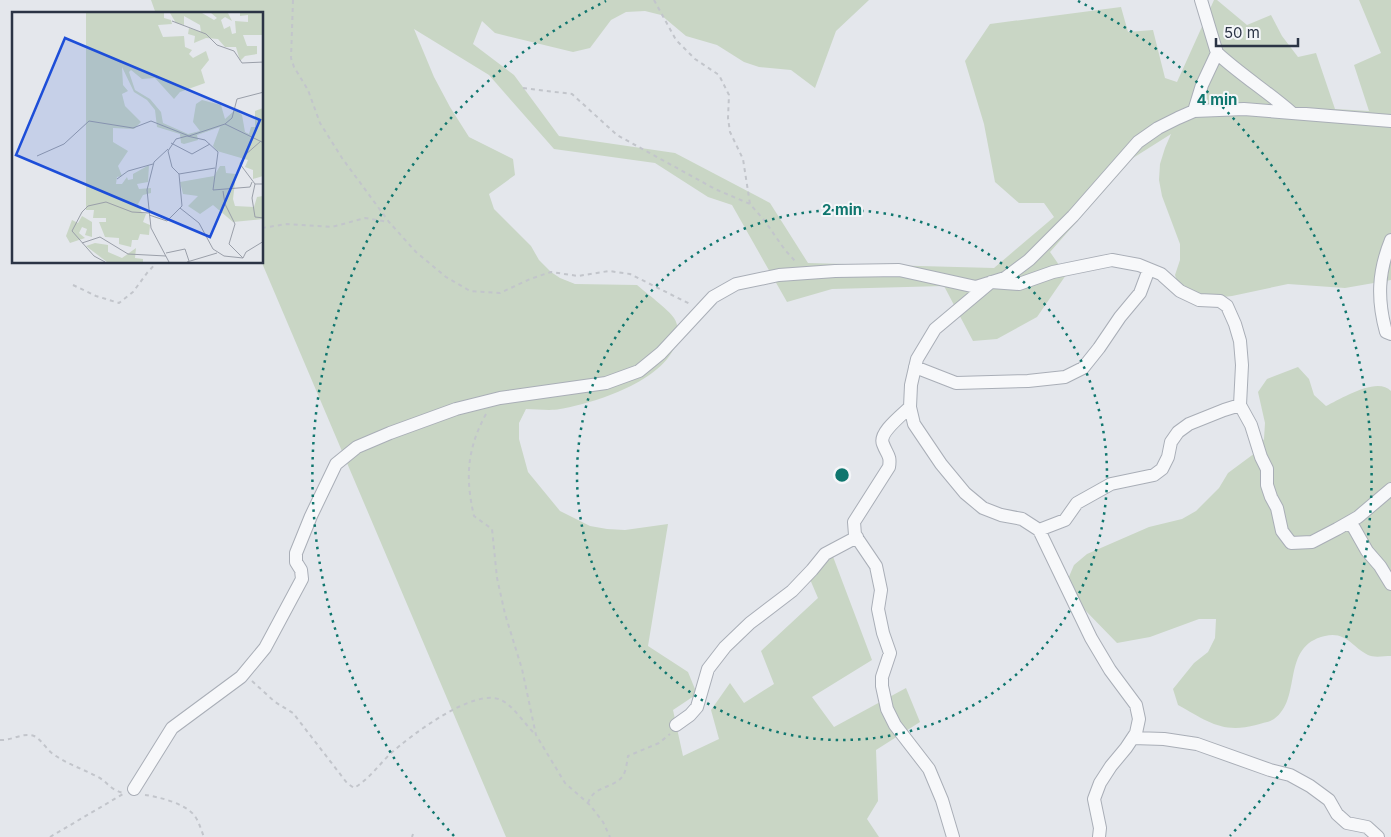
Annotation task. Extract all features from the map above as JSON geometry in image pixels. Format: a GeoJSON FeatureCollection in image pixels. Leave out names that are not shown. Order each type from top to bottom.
{"type":"FeatureCollection","features":[{"type":"Feature","properties":{"kind":"street"},"geometry":{"type":"LineString","coordinates":[[1201,0],[1217,53],[1234,69],[1275,98],[1292,113]]}},
{"type":"Feature","properties":{"kind":"street"},"geometry":{"type":"LineString","coordinates":[[1194,112],[1202,85],[1217,53]]}},
{"type":"Feature","properties":{"kind":"street"},"geometry":{"type":"LineString","coordinates":[[129,791],[172,728],[241,677],[265,648],[302,580],[301,570],[296,562],[296,553],[311,516],[336,464],[357,447],[456,409],[494,400],[606,383],[639,371],[661,352],[713,297],[736,284],[779,275],[899,270],[976,287],[1005,278],[1029,260],[1073,216],[1138,142],[1158,128],[1194,112],[1244,108],[1391,121]]}},
{"type":"Feature","properties":{"kind":"street"},"geometry":{"type":"LineString","coordinates":[[1391,240],[1382,273],[1379,300],[1386,332],[1391,334]]}},
{"type":"Feature","properties":{"kind":"street"},"geometry":{"type":"LineString","coordinates":[[1099,837],[1100,828],[1094,799],[1100,783],[1136,733],[1139,718],[1136,704],[1110,670],[1091,638],[1039,530],[1022,519],[1000,515],[983,508],[965,493],[941,464],[914,424],[910,407],[910,385],[917,359],[935,328],[991,282],[1019,284],[1053,272],[1112,260],[1139,265],[1160,274],[1180,291],[1199,300],[1220,301],[1227,306],[1236,324],[1240,341],[1242,365],[1240,405],[1251,425],[1261,457],[1267,469],[1267,485],[1277,508],[1282,531],[1291,543],[1312,542],[1358,517],[1391,489]]}},
{"type":"Feature","properties":{"kind":"street"},"geometry":{"type":"LineString","coordinates":[[915,367],[956,383],[1028,381],[1065,377],[1083,368],[1099,348],[1120,317],[1140,293],[1149,269]]}},
{"type":"Feature","properties":{"kind":"street"},"geometry":{"type":"LineString","coordinates":[[1039,530],[1065,520],[1077,503],[1111,484],[1154,476],[1162,469],[1168,458],[1172,442],[1178,432],[1189,424],[1240,405]]}},
{"type":"Feature","properties":{"kind":"street"},"geometry":{"type":"LineString","coordinates":[[910,407],[882,436],[882,442],[890,457],[889,467],[854,522],[857,537],[876,566],[881,590],[878,609],[882,633],[890,653],[882,677],[882,686],[888,709],[895,725],[929,769],[942,800],[953,837]]}},
{"type":"Feature","properties":{"kind":"street"},"geometry":{"type":"LineString","coordinates":[[1348,522],[1354,528],[1367,551],[1380,566],[1391,584]]}},
{"type":"Feature","properties":{"kind":"street"},"geometry":{"type":"LineString","coordinates":[[676,725],[690,716],[697,706],[708,669],[725,647],[750,622],[792,590],[825,554],[857,537]]}},
{"type":"Feature","properties":{"kind":"street"},"geometry":{"type":"LineString","coordinates":[[1132,738],[1164,739],[1198,744],[1290,775],[1330,800],[1337,814],[1347,823],[1367,827],[1378,837]]}},
{"type":"Feature","properties":{"kind":"path"},"geometry":{"type":"LineString","coordinates":[[293,0],[291,58],[294,67],[308,90],[320,123],[342,158],[389,222],[416,252],[446,277],[470,291],[500,293],[530,279],[551,272],[578,276],[609,271],[630,274],[674,294],[701,310]]}},
{"type":"Feature","properties":{"kind":"path"},"geometry":{"type":"LineString","coordinates":[[654,0],[676,40],[695,59],[719,75],[729,95],[728,118],[730,132],[742,159],[750,204]]}},
{"type":"Feature","properties":{"kind":"path"},"geometry":{"type":"LineString","coordinates":[[523,88],[572,94],[617,135],[715,189],[750,204],[805,273]]}},
{"type":"Feature","properties":{"kind":"path"},"geometry":{"type":"LineString","coordinates":[[264,228],[288,224],[332,227],[365,218],[389,222]]}},
{"type":"Feature","properties":{"kind":"path"},"geometry":{"type":"LineString","coordinates":[[73,285],[96,296],[119,303],[133,292],[155,264]]}},
{"type":"Feature","properties":{"kind":"path"},"geometry":{"type":"LineString","coordinates":[[494,400],[472,446],[468,470],[469,496],[474,516],[492,529],[497,578],[505,614],[522,670],[536,736]]}},
{"type":"Feature","properties":{"kind":"path"},"geometry":{"type":"LineString","coordinates":[[241,677],[253,682],[275,702],[293,713],[347,783],[354,788],[365,782],[390,754],[409,738],[447,712],[488,696],[502,700],[536,736],[565,784],[588,803],[603,822],[610,837]]}},
{"type":"Feature","properties":{"kind":"path"},"geometry":{"type":"LineString","coordinates":[[588,803],[591,796],[601,788],[615,783],[623,776],[628,756],[659,743],[670,736],[676,725]]}},
{"type":"Feature","properties":{"kind":"path"},"geometry":{"type":"LineString","coordinates":[[0,740],[26,735],[33,736],[39,739],[48,750],[62,760],[97,776],[110,788],[159,796],[184,807],[196,818],[204,837]]}},
{"type":"Feature","properties":{"kind":"path"},"geometry":{"type":"LineString","coordinates":[[50,837],[129,791]]}},
{"type":"Feature","properties":{"kind":"green space"},"geometry":{"type":"Polygon","coordinates":[[[151,0],[869,0],[836,31],[815,88],[791,70],[759,67],[744,62],[717,45],[686,36],[661,15],[645,11],[626,12],[611,20],[590,48],[573,52],[495,33],[482,21],[473,44],[514,75],[559,136],[675,153],[770,203],[808,263],[994,268],[1054,217],[1044,203],[1019,203],[995,182],[984,124],[965,61],[990,24],[1121,7],[1128,32],[1153,30],[1165,78],[1177,82],[1214,0],[1217,0],[1247,25],[1271,15],[1282,36],[1298,57],[1316,53],[1335,109],[1369,111],[1354,65],[1381,53],[1359,0],[1391,0],[1391,280],[1345,288],[1288,284],[1214,298],[1180,291],[1175,275],[1180,260],[1180,244],[1162,196],[1159,180],[1160,164],[1171,134],[1133,158],[1050,252],[1066,275],[1037,317],[997,339],[973,341],[944,286],[832,289],[787,302],[732,205],[708,197],[655,163],[554,149],[489,75],[414,29],[434,77],[469,137],[513,159],[515,175],[489,194],[494,209],[531,246],[539,260],[560,278],[575,284],[637,285],[667,310],[676,321],[678,330],[676,343],[669,356],[658,368],[627,388],[591,402],[556,410],[526,409],[519,423],[519,439],[528,472],[560,511],[590,526],[607,529],[625,530],[668,524],[648,646],[688,672],[697,694],[673,710],[683,756],[719,739],[711,710],[730,683],[744,703],[774,684],[761,651],[818,598],[806,570],[832,554],[872,660],[812,697],[834,727],[906,688],[920,722],[876,750],[878,801],[867,819],[879,837],[506,837],[262,264],[264,264],[264,12],[155,12],[151,0]]]}},
{"type":"Feature","properties":{"kind":"green space"},"geometry":{"type":"Polygon","coordinates":[[[1298,367],[1309,379],[1314,395],[1326,406],[1368,387],[1385,387],[1391,391],[1391,656],[1370,656],[1344,638],[1332,635],[1325,636],[1311,642],[1302,650],[1297,661],[1288,699],[1283,710],[1274,719],[1244,727],[1224,727],[1206,721],[1178,705],[1173,689],[1194,663],[1208,652],[1215,638],[1216,619],[1199,619],[1150,637],[1117,643],[1083,608],[1068,579],[1074,565],[1087,554],[1149,527],[1182,519],[1196,511],[1219,488],[1228,473],[1255,453],[1264,439],[1265,423],[1258,392],[1267,379],[1298,367]]]}}]}
